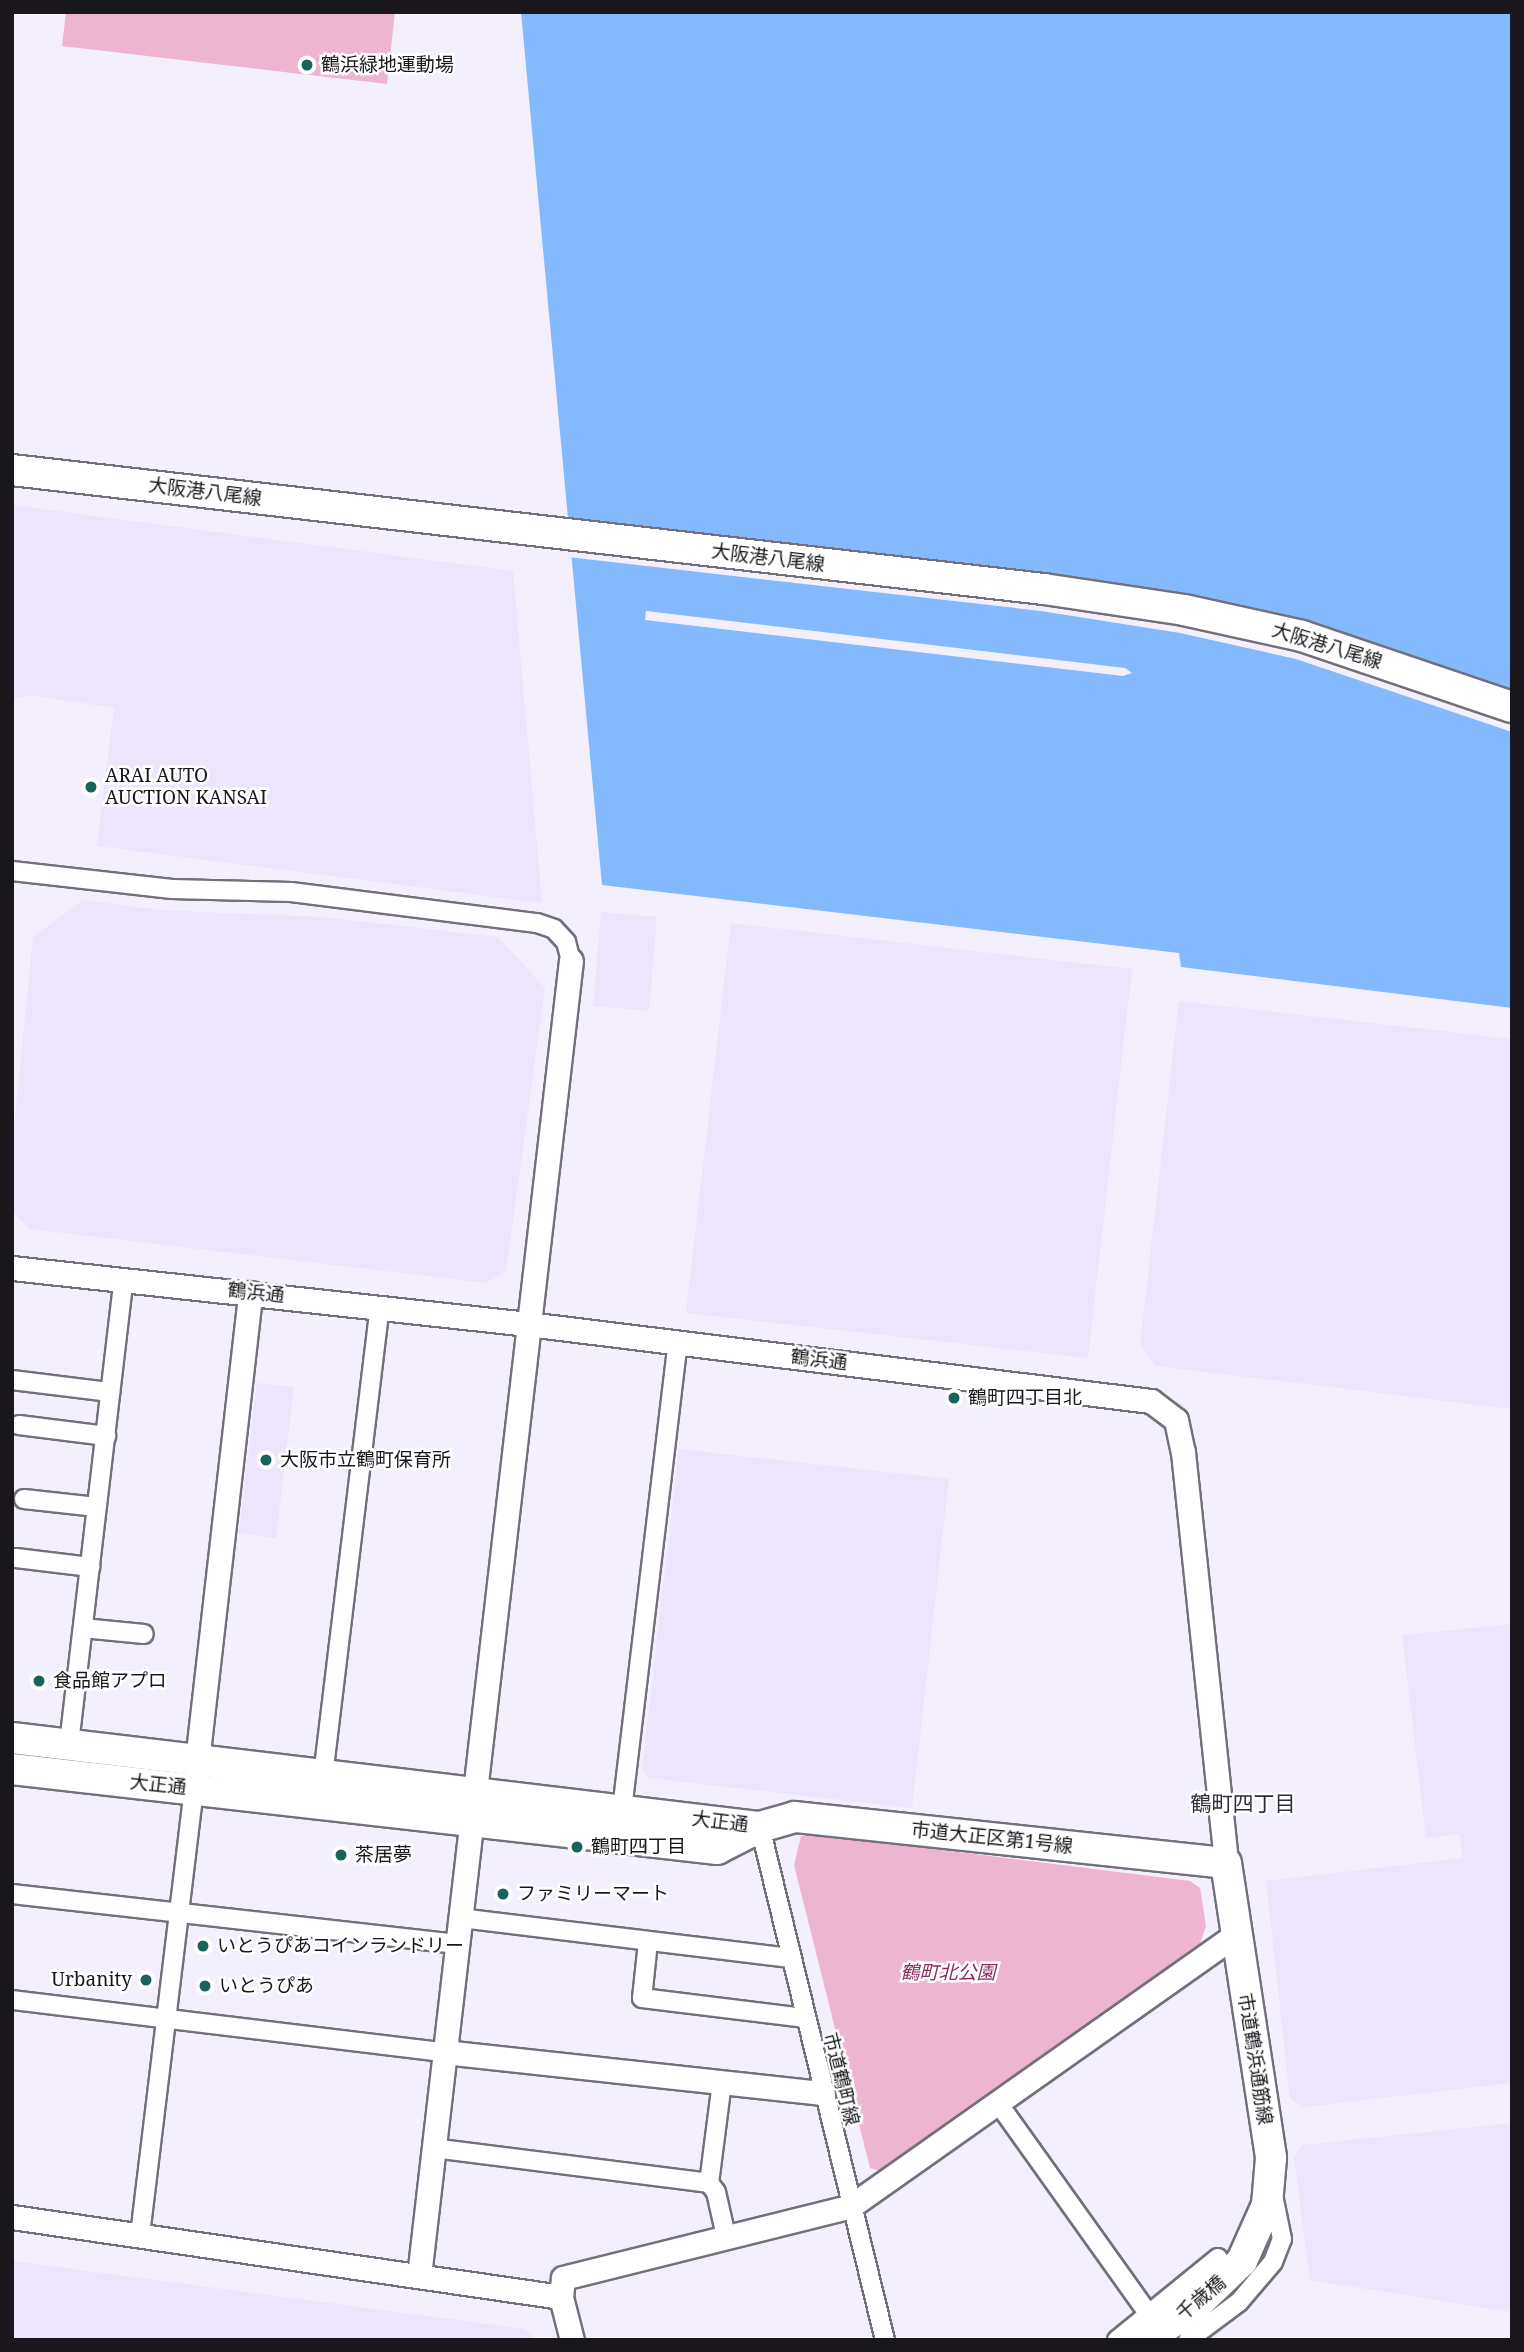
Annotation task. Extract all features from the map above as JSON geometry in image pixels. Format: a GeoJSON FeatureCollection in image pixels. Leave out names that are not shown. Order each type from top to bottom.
{"type":"FeatureCollection","features":[{"type":"Feature","properties":{"kind":"main road","name":"大阪港八尾線"},"geometry":{"type":"LineString","coordinates":[[12,470],[1044,589],[1184,610],[1302,636],[1512,707]]}},
{"type":"Feature","properties":{"kind":"main road","name":"大正通"},"geometry":{"type":"LineString","coordinates":[[12,1738],[69,1744],[195,1775],[473,1807],[622,1810],[760,1827]]}},
{"type":"Feature","properties":{"kind":"main road","name":"大正通"},"geometry":{"type":"LineString","coordinates":[[12,1769],[323,1776],[473,1807],[717,1849],[760,1827]]}},
{"type":"Feature","properties":{"kind":"main road","name":"市道大正区第1号線"},"geometry":{"type":"LineString","coordinates":[[760,1827],[795,1817],[1226,1863]]}},
{"type":"Feature","properties":{"kind":"main road","name":"市道鶴浜通筋線"},"geometry":{"type":"LineString","coordinates":[[1226,1863],[1271,2158],[1267,2205],[1248,2251]]}},
{"type":"Feature","properties":{"kind":"main road","name":"千歳橋"},"geometry":{"type":"LineString","coordinates":[[1149,2328],[1215,2288],[1248,2251]]}},
{"type":"Feature","properties":{"kind":"street"},"geometry":{"type":"LineString","coordinates":[[12,871],[172,889],[290,891],[537,923],[554,929],[566,942],[571,961],[419,2276]]}},
{"type":"Feature","properties":{"kind":"street","name":"鶴浜通"},"geometry":{"type":"LineString","coordinates":[[12,1268],[528,1324],[1151,1401],[1176,1420],[1183,1452],[1226,1863]]}},
{"type":"Feature","properties":{"kind":"street"},"geometry":{"type":"LineString","coordinates":[[69,1744],[124,1279]]}},
{"type":"Feature","properties":{"kind":"street"},"geometry":{"type":"LineString","coordinates":[[140,2235],[250,1293]]}},
{"type":"Feature","properties":{"kind":"street"},"geometry":{"type":"LineString","coordinates":[[323,1776],[380,1307]]}},
{"type":"Feature","properties":{"kind":"street"},"geometry":{"type":"LineString","coordinates":[[622,1810],[678,1343]]}},
{"type":"Feature","properties":{"kind":"street"},"geometry":{"type":"LineString","coordinates":[[12,1380],[110,1392]]}},
{"type":"Feature","properties":{"kind":"street"},"geometry":{"type":"LineString","coordinates":[[19,1425],[106,1436]]}},
{"type":"Feature","properties":{"kind":"street"},"geometry":{"type":"LineString","coordinates":[[24,1499],[97,1507]]}},
{"type":"Feature","properties":{"kind":"street"},"geometry":{"type":"LineString","coordinates":[[16,1559],[90,1567]]}},
{"type":"Feature","properties":{"kind":"street"},"geometry":{"type":"LineString","coordinates":[[83,1628],[144,1634]]}},
{"type":"Feature","properties":{"kind":"street","name":"市道鶴町線"},"geometry":{"type":"LineString","coordinates":[[760,1827],[804,2018],[885,2340]]}},
{"type":"Feature","properties":{"kind":"street"},"geometry":{"type":"LineString","coordinates":[[12,1894],[457,1944]]}},
{"type":"Feature","properties":{"kind":"street"},"geometry":{"type":"LineString","coordinates":[[460,1918],[790,1958]]}},
{"type":"Feature","properties":{"kind":"street"},"geometry":{"type":"LineString","coordinates":[[572,2340],[561,2297],[564,2278],[851,2206],[1235,1935]]}},
{"type":"Feature","properties":{"kind":"street"},"geometry":{"type":"LineString","coordinates":[[648,1942],[642,1998],[804,2018]]}},
{"type":"Feature","properties":{"kind":"street"},"geometry":{"type":"LineString","coordinates":[[12,2000],[444,2052],[823,2093]]}},
{"type":"Feature","properties":{"kind":"street"},"geometry":{"type":"LineString","coordinates":[[709,2183],[722,2082]]}},
{"type":"Feature","properties":{"kind":"street"},"geometry":{"type":"LineString","coordinates":[[998,2104],[1149,2328]]}},
{"type":"Feature","properties":{"kind":"street"},"geometry":{"type":"LineString","coordinates":[[433,2148],[709,2183],[716,2192],[726,2236]]}},
{"type":"Feature","properties":{"kind":"street"},"geometry":{"type":"LineString","coordinates":[[1188,2340],[1238,2302],[1273,2262],[1282,2239],[1270,2181]]}},
{"type":"Feature","properties":{"kind":"street"},"geometry":{"type":"LineString","coordinates":[[12,2217],[561,2297]]}},
{"type":"Feature","properties":{"kind":"street"},"geometry":{"type":"LineString","coordinates":[[1117,2340],[1149,2328],[1218,2258]]}},
{"type":"Feature","properties":{"kind":"shaded area"},"geometry":{"type":"Polygon","coordinates":[[[12,505],[513,571],[542,903],[97,846],[114,708],[31,695],[13,698],[12,505]]]}},
{"type":"Feature","properties":{"kind":"shaded area"},"geometry":{"type":"Polygon","coordinates":[[[83,900],[159,910],[323,917],[498,937],[545,988],[506,1271],[486,1283],[30,1229],[12,1211],[12,1148],[33,937],[83,900]]]}},
{"type":"Feature","properties":{"kind":"shaded area"},"geometry":{"type":"Polygon","coordinates":[[[601,912],[657,917],[649,1011],[593,1006],[601,912]]]}},
{"type":"Feature","properties":{"kind":"shaded area"},"geometry":{"type":"Polygon","coordinates":[[[731,923],[1132,969],[1088,1358],[686,1313],[731,923]]]}},
{"type":"Feature","properties":{"kind":"shaded area"},"geometry":{"type":"Polygon","coordinates":[[[1179,1001],[1512,1039],[1512,1409],[1155,1366],[1140,1344],[1179,1001]]]}},
{"type":"Feature","properties":{"kind":"shaded area","name":"大阪市立鶴町保育所"},"geometry":{"type":"Polygon","coordinates":[[[257,1383],[294,1387],[276,1538],[239,1533],[257,1383]]]}},
{"type":"Feature","properties":{"kind":"shaded area"},"geometry":{"type":"Polygon","coordinates":[[[679,1449],[949,1479],[912,1808],[648,1778],[642,1768],[679,1449]]]}},
{"type":"Feature","properties":{"kind":"shaded area"},"geometry":{"type":"Polygon","coordinates":[[[1512,1624],[1512,2083],[1305,2107],[1290,2099],[1266,1881],[1463,1858],[1460,1834],[1426,1838],[1402,1635],[1512,1624]]]}},
{"type":"Feature","properties":{"kind":"shaded area"},"geometry":{"type":"Polygon","coordinates":[[[1512,2123],[1512,2312],[1310,2280],[1294,2158],[1302,2145],[1512,2123]]]}},
{"type":"Feature","properties":{"kind":"shaded area"},"geometry":{"type":"Polygon","coordinates":[[[12,2261],[525,2329],[537,2340],[12,2340],[12,2261]]]}},
{"type":"Feature","properties":{"kind":"green space","name":"鶴浜緑地運動場"},"geometry":{"type":"Polygon","coordinates":[[[66,12],[395,12],[387,84],[62,46],[66,12]]]}},
{"type":"Feature","properties":{"kind":"green space","name":"鶴町北公園"},"geometry":{"type":"Polygon","coordinates":[[[814,1834],[1190,1881],[1200,1888],[1206,1926],[1200,1944],[880,2171],[870,2168],[794,1865],[801,1836],[814,1834]]]}},
{"type":"Feature","properties":{"kind":"water"},"geometry":{"type":"Polygon","coordinates":[[[521,12],[1512,12],[1512,1008],[1181,967],[1179,953],[602,885],[521,12]]]}},
{"type":"Feature","properties":{"kind":"pier"},"geometry":{"type":"Polygon","coordinates":[[[565,521],[1185,596],[1249,608],[1379,645],[1512,693],[1512,732],[1296,659],[1180,633],[1041,611],[568,557],[565,521]]]}},
{"type":"Feature","properties":{"kind":"pier"},"geometry":{"type":"Polygon","coordinates":[[[646,611],[1125,668],[1132,673],[1123,676],[645,620],[646,611]]]}},
{"type":"Feature","properties":{"kind":"place","name":"鶴浜緑地運動場"},"geometry":{"type":"Point","coordinates":[307,65]}},
{"type":"Feature","properties":{"kind":"place","name":"ARAI AUTO AUCTION KANSAI"},"geometry":{"type":"Point","coordinates":[91,787]}},
{"type":"Feature","properties":{"kind":"place","name":"鶴町四丁目北"},"geometry":{"type":"Point","coordinates":[954,1398]}},
{"type":"Feature","properties":{"kind":"place","name":"大阪市立鶴町保育所"},"geometry":{"type":"Point","coordinates":[266,1460]}},
{"type":"Feature","properties":{"kind":"place","name":"食品館アプロ"},"geometry":{"type":"Point","coordinates":[39,1681]}},
{"type":"Feature","properties":{"kind":"place","name":"鶴町四丁目"},"geometry":{"type":"Point","coordinates":[577,1847]}},
{"type":"Feature","properties":{"kind":"place","name":"茶居夢"},"geometry":{"type":"Point","coordinates":[341,1855]}},
{"type":"Feature","properties":{"kind":"place","name":"ファミリーマート"},"geometry":{"type":"Point","coordinates":[503,1894]}},
{"type":"Feature","properties":{"kind":"place","name":"いとうぴあコインランドリー"},"geometry":{"type":"Point","coordinates":[203,1946]}},
{"type":"Feature","properties":{"kind":"place","name":"Urbanity"},"geometry":{"type":"Point","coordinates":[146,1980]}},
{"type":"Feature","properties":{"kind":"place","name":"いとうぴあ"},"geometry":{"type":"Point","coordinates":[205,1986]}},
{"type":"Feature","properties":{"kind":"district","name":"鶴町四丁目"},"geometry":{"type":"Point","coordinates":[1243,1803]}}]}
